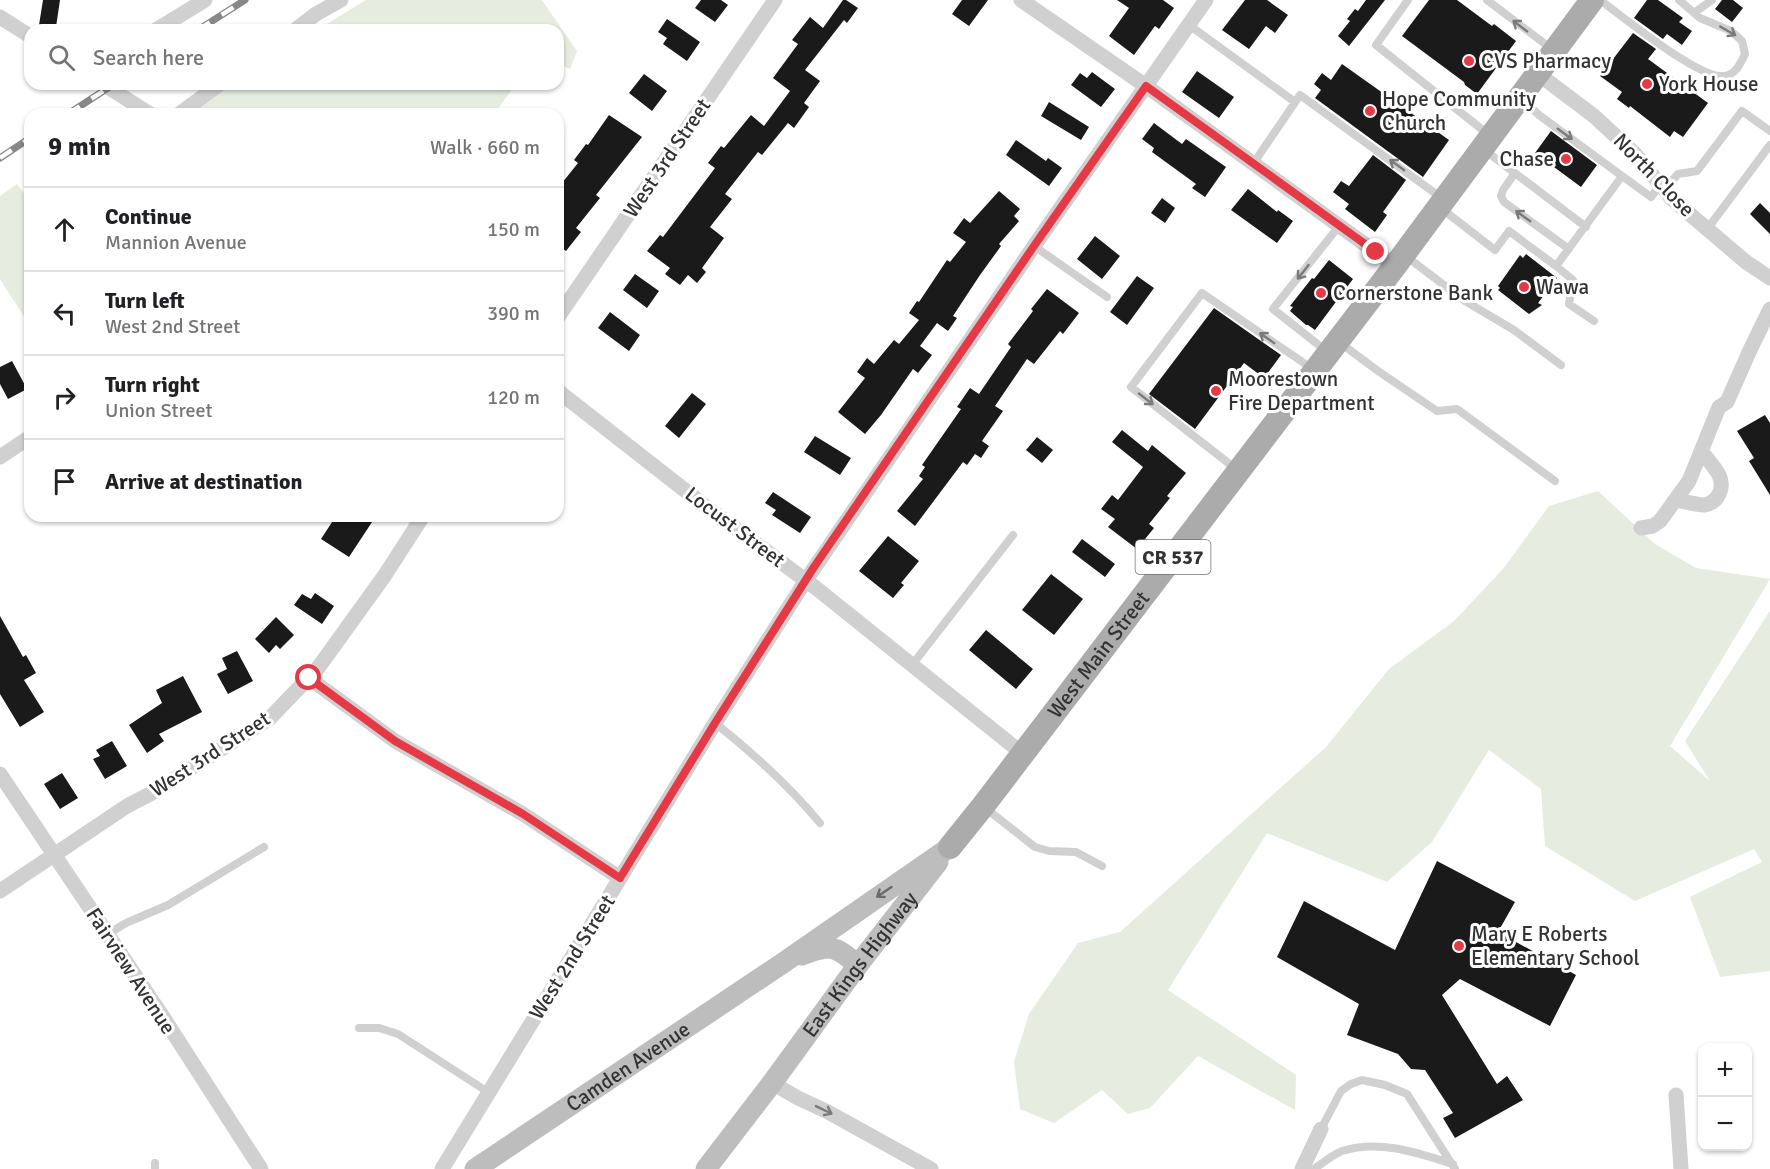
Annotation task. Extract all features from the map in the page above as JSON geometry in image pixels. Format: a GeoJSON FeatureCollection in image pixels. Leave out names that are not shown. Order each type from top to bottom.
{"type":"FeatureCollection","features":[{"type":"Feature","properties":{"kind":"main road","name":"West Main Street"},"geometry":{"type":"LineString","coordinates":[[950,847],[1399,260],[1589,2]]}},
{"type":"Feature","properties":{"kind":"main road","name":"Camden Avenue"},"geometry":{"type":"LineString","coordinates":[[475,1169],[783,963],[950,847]]}},
{"type":"Feature","properties":{"kind":"main road","name":"East Kings Highway"},"geometry":{"type":"LineString","coordinates":[[706,1169],[858,965],[950,847]]}},
{"type":"Feature","properties":{"kind":"main road","name":"Camden Avenue"},"geometry":{"type":"LineString","coordinates":[[783,963],[823,947],[844,953],[858,965]]}},
{"type":"Feature","properties":{"kind":"street"},"geometry":{"type":"LineString","coordinates":[[166,24],[205,0]]}},
{"type":"Feature","properties":{"kind":"street"},"geometry":{"type":"LineString","coordinates":[[303,24],[341,0]]}},
{"type":"Feature","properties":{"kind":"street","name":"West 3rd Street"},"geometry":{"type":"LineString","coordinates":[[564,308],[775,0]]}},
{"type":"Feature","properties":{"kind":"street"},"geometry":{"type":"LineString","coordinates":[[1021,0],[1146,86],[1339,226],[1399,260]]}},
{"type":"Feature","properties":{"kind":"street","name":"West 2nd Street"},"geometry":{"type":"LineString","coordinates":[[442,1169],[715,723],[806,580],[1034,246],[1206,0]]}},
{"type":"Feature","properties":{"kind":"street"},"geometry":{"type":"LineString","coordinates":[[0,17],[24,32]]}},
{"type":"Feature","properties":{"kind":"street","name":"North Close"},"geometry":{"type":"LineString","coordinates":[[1537,74],[1588,111],[1635,154],[1680,206],[1746,262],[1770,279]]}},
{"type":"Feature","properties":{"kind":"street"},"geometry":{"type":"LineString","coordinates":[[112,90],[141,108]]}},
{"type":"Feature","properties":{"kind":"street"},"geometry":{"type":"LineString","coordinates":[[187,108],[212,90]]}},
{"type":"Feature","properties":{"kind":"street"},"geometry":{"type":"LineString","coordinates":[[1641,528],[1653,526],[1665,514],[1689,481],[1719,407],[1727,402],[1770,309]]}},
{"type":"Feature","properties":{"kind":"street"},"geometry":{"type":"LineString","coordinates":[[1757,336],[1770,326]]}},
{"type":"Feature","properties":{"kind":"street","name":"Locust Street"},"geometry":{"type":"LineString","coordinates":[[564,396],[705,506],[806,580],[1023,754]]}},
{"type":"Feature","properties":{"kind":"street"},"geometry":{"type":"LineString","coordinates":[[0,457],[24,441]]}},
{"type":"Feature","properties":{"kind":"street"},"geometry":{"type":"LineString","coordinates":[[1675,500],[1700,505],[1707,504],[1715,501],[1720,493],[1722,484],[1719,476],[1702,452]]}},
{"type":"Feature","properties":{"kind":"street","name":"West 3rd Street"},"geometry":{"type":"LineString","coordinates":[[0,891],[127,806],[152,793],[269,718],[318,668],[385,575],[419,522]]}},
{"type":"Feature","properties":{"kind":"street"},"geometry":{"type":"LineString","coordinates":[[309,678],[395,741],[523,814],[620,878]]}},
{"type":"Feature","properties":{"kind":"street","name":"Fairview Avenue"},"geometry":{"type":"LineString","coordinates":[[0,774],[163,1017],[261,1169]]}},
{"type":"Feature","properties":{"kind":"street"},"geometry":{"type":"LineString","coordinates":[[772,1083],[931,1169]]}},
{"type":"Feature","properties":{"kind":"street"},"geometry":{"type":"LineString","coordinates":[[1676,1095],[1681,1169]]}},
{"type":"Feature","properties":{"kind":"street"},"geometry":{"type":"LineString","coordinates":[[1302,1169],[1321,1129]]}},
{"type":"Feature","properties":{"kind":"lane"},"geometry":{"type":"LineString","coordinates":[[1408,0],[1376,45],[1486,142],[1515,173],[1586,227]]}},
{"type":"Feature","properties":{"kind":"lane"},"geometry":{"type":"LineString","coordinates":[[1486,0],[1554,51]]}},
{"type":"Feature","properties":{"kind":"lane"},"geometry":{"type":"LineString","coordinates":[[1589,2],[1710,74],[1724,76],[1737,70],[1745,54],[1742,41],[1731,31],[1700,18],[1679,0]]}},
{"type":"Feature","properties":{"kind":"lane"},"geometry":{"type":"LineString","coordinates":[[1694,13],[1712,0]]}},
{"type":"Feature","properties":{"kind":"lane"},"geometry":{"type":"LineString","coordinates":[[1189,25],[1295,102]]}},
{"type":"Feature","properties":{"kind":"lane"},"geometry":{"type":"LineString","coordinates":[[1254,164],[1300,95],[1441,203],[1495,250],[1509,231],[1556,266],[1573,280],[1569,304],[1594,321]]}},
{"type":"Feature","properties":{"kind":"lane"},"geometry":{"type":"LineString","coordinates":[[1520,97],[1539,115],[1651,197],[1678,174],[1697,171],[1742,111],[1770,131]]}},
{"type":"Feature","properties":{"kind":"lane"},"geometry":{"type":"LineString","coordinates":[[1707,228],[1770,145]]}},
{"type":"Feature","properties":{"kind":"lane"},"geometry":{"type":"LineString","coordinates":[[1515,173],[1503,190],[1501,196],[1504,202],[1569,249]]}},
{"type":"Feature","properties":{"kind":"lane"},"geometry":{"type":"LineString","coordinates":[[1556,266],[1622,176]]}},
{"type":"Feature","properties":{"kind":"lane"},"geometry":{"type":"LineString","coordinates":[[1327,355],[1273,309],[1339,226]]}},
{"type":"Feature","properties":{"kind":"lane"},"geometry":{"type":"LineString","coordinates":[[1034,246],[1107,297]]}},
{"type":"Feature","properties":{"kind":"lane"},"geometry":{"type":"LineString","coordinates":[[1399,260],[1514,330],[1561,365]]}},
{"type":"Feature","properties":{"kind":"lane"},"geometry":{"type":"LineString","coordinates":[[1239,471],[1131,387],[1202,293],[1327,355],[1378,371],[1437,411],[1458,409],[1555,481]]}},
{"type":"Feature","properties":{"kind":"lane"},"geometry":{"type":"LineString","coordinates":[[912,665],[1013,535]]}},
{"type":"Feature","properties":{"kind":"lane"},"geometry":{"type":"LineString","coordinates":[[715,723],[769,769],[803,802],[820,823]]}},
{"type":"Feature","properties":{"kind":"lane"},"geometry":{"type":"LineString","coordinates":[[983,806],[1035,847],[1049,851],[1076,852],[1102,866]]}},
{"type":"Feature","properties":{"kind":"lane"},"geometry":{"type":"LineString","coordinates":[[108,934],[126,923],[168,905],[264,847]]}},
{"type":"Feature","properties":{"kind":"lane"},"geometry":{"type":"LineString","coordinates":[[359,1028],[379,1028],[398,1034],[488,1092]]}},
{"type":"Feature","properties":{"kind":"lane"},"geometry":{"type":"LineString","coordinates":[[1321,1129],[1341,1091],[1351,1084],[1362,1080],[1385,1085],[1407,1094],[1454,1167]]}},
{"type":"Feature","properties":{"kind":"lane"},"geometry":{"type":"LineString","coordinates":[[1314,1169],[1342,1152],[1368,1146],[1408,1150],[1454,1167]]}},
{"type":"Feature","properties":{"kind":"shaded area"},"geometry":{"type":"Polygon","coordinates":[[[366,0],[542,0],[558,24],[327,24],[366,0]]]}},
{"type":"Feature","properties":{"kind":"shaded area"},"geometry":{"type":"Polygon","coordinates":[[[564,32],[577,51],[570,69],[564,66],[564,32]]]}},
{"type":"Feature","properties":{"kind":"shaded area"},"geometry":{"type":"Polygon","coordinates":[[[224,90],[512,90],[498,108],[197,108],[224,90]]]}},
{"type":"Feature","properties":{"kind":"shaded area"},"geometry":{"type":"Polygon","coordinates":[[[17,184],[24,193],[24,317],[0,279],[0,196],[17,184]]]}},
{"type":"Feature","properties":{"kind":"shaded area"},"geometry":{"type":"Polygon","coordinates":[[[1598,491],[1655,544],[1696,568],[1770,579],[1670,746],[1710,781],[1685,741],[1770,611],[1770,971],[1720,977],[1690,897],[1762,862],[1754,849],[1635,901],[1545,846],[1541,789],[1489,750],[1432,842],[1387,882],[1267,833],[1168,990],[1296,1075],[1295,1110],[1198,1056],[1150,1108],[1128,1114],[1102,1090],[1054,1123],[1020,1109],[1014,1062],[1029,1014],[1078,943],[1120,932],[1326,747],[1389,669],[1454,621],[1503,569],[1549,506],[1598,491]]]}},
{"type":"Feature","properties":{"kind":"building"},"geometry":{"type":"Polygon","coordinates":[[[43,0],[60,0],[56,24],[39,24],[43,0]]]}},
{"type":"Feature","properties":{"kind":"building"},"geometry":{"type":"Polygon","coordinates":[[[701,0],[721,0],[728,5],[715,22],[695,8],[701,0]]]}},
{"type":"Feature","properties":{"kind":"building"},"geometry":{"type":"Polygon","coordinates":[[[843,0],[858,8],[847,23],[844,20],[805,70],[820,81],[804,103],[809,107],[794,128],[788,123],[762,155],[758,152],[725,194],[732,199],[710,227],[724,238],[702,268],[706,272],[697,283],[688,275],[680,285],[665,274],[670,268],[647,251],[660,235],[663,237],[715,168],[708,163],[721,146],[724,148],[751,115],[764,126],[790,91],[773,78],[798,44],[792,40],[810,17],[823,28],[843,0]]]}},
{"type":"Feature","properties":{"kind":"building"},"geometry":{"type":"Polygon","coordinates":[[[962,0],[988,0],[969,26],[952,14],[962,0]]]}},
{"type":"Feature","properties":{"kind":"building"},"geometry":{"type":"Polygon","coordinates":[[[1117,0],[1163,0],[1174,8],[1159,29],[1155,26],[1134,55],[1109,36],[1129,8],[1117,0]]]}},
{"type":"Feature","properties":{"kind":"building"},"geometry":{"type":"Polygon","coordinates":[[[1245,0],[1267,0],[1288,15],[1275,33],[1266,26],[1249,49],[1222,30],[1245,0]]]}},
{"type":"Feature","properties":{"kind":"building"},"geometry":{"type":"Polygon","coordinates":[[[1366,0],[1385,0],[1349,46],[1338,36],[1350,21],[1347,19],[1355,9],[1358,11],[1366,0]]]}},
{"type":"Feature","properties":{"kind":"building","name":"CVS Pharmacy"},"geometry":{"type":"Polygon","coordinates":[[[1429,0],[1457,0],[1516,41],[1477,94],[1402,36],[1429,0]]]}},
{"type":"Feature","properties":{"kind":"building"},"geometry":{"type":"Polygon","coordinates":[[[1647,0],[1658,0],[1683,18],[1679,22],[1692,31],[1682,45],[1667,34],[1663,39],[1634,18],[1647,0]]]}},
{"type":"Feature","properties":{"kind":"building"},"geometry":{"type":"Polygon","coordinates":[[[1722,0],[1733,0],[1743,8],[1732,22],[1715,9],[1722,0]]]}},
{"type":"Feature","properties":{"kind":"building"},"geometry":{"type":"Polygon","coordinates":[[[667,19],[700,42],[687,61],[663,44],[667,38],[658,32],[667,19]]]}},
{"type":"Feature","properties":{"kind":"building","name":"York House"},"geometry":{"type":"Polygon","coordinates":[[[1633,33],[1656,49],[1648,59],[1708,103],[1683,137],[1674,131],[1670,137],[1630,106],[1629,108],[1617,99],[1622,92],[1600,76],[1633,33]]]}},
{"type":"Feature","properties":{"kind":"building","name":"Hope Community Church"},"geometry":{"type":"Polygon","coordinates":[[[1342,64],[1449,140],[1423,177],[1315,98],[1321,90],[1314,84],[1322,73],[1331,80],[1342,64]]]}},
{"type":"Feature","properties":{"kind":"building"},"geometry":{"type":"Polygon","coordinates":[[[1197,71],[1234,97],[1219,118],[1182,92],[1197,71]]]}},
{"type":"Feature","properties":{"kind":"building"},"geometry":{"type":"Polygon","coordinates":[[[1092,72],[1115,89],[1101,107],[1071,85],[1080,73],[1087,78],[1092,72]]]}},
{"type":"Feature","properties":{"kind":"building"},"geometry":{"type":"Polygon","coordinates":[[[644,74],[667,91],[652,111],[629,93],[644,74]]]}},
{"type":"Feature","properties":{"kind":"building"},"geometry":{"type":"Polygon","coordinates":[[[1049,102],[1089,127],[1081,140],[1041,116],[1049,102]]]}},
{"type":"Feature","properties":{"kind":"building"},"geometry":{"type":"Polygon","coordinates":[[[609,115],[642,137],[596,195],[600,198],[576,228],[581,232],[566,251],[564,250],[564,180],[578,163],[574,160],[586,144],[588,145],[609,115]]]}},
{"type":"Feature","properties":{"kind":"building"},"geometry":{"type":"Polygon","coordinates":[[[1154,123],[1182,144],[1186,139],[1226,167],[1205,197],[1192,188],[1196,184],[1152,152],[1154,148],[1142,139],[1154,123]]]}},
{"type":"Feature","properties":{"kind":"building","name":"Chase"},"geometry":{"type":"Polygon","coordinates":[[[1551,131],[1597,165],[1581,187],[1535,153],[1551,131]]]}},
{"type":"Feature","properties":{"kind":"building"},"geometry":{"type":"Polygon","coordinates":[[[1016,140],[1046,161],[1048,158],[1062,168],[1049,186],[1006,155],[1016,140]]]}},
{"type":"Feature","properties":{"kind":"building"},"geometry":{"type":"Polygon","coordinates":[[[1373,155],[1406,180],[1383,212],[1387,215],[1375,232],[1345,209],[1349,204],[1333,192],[1341,181],[1349,186],[1373,155]]]}},
{"type":"Feature","properties":{"kind":"building"},"geometry":{"type":"Polygon","coordinates":[[[1248,189],[1277,212],[1278,210],[1293,221],[1277,243],[1231,210],[1248,189]]]}},
{"type":"Feature","properties":{"kind":"building"},"geometry":{"type":"Polygon","coordinates":[[[999,191],[1020,209],[1014,216],[1019,221],[999,244],[1001,246],[953,316],[957,318],[948,331],[937,323],[920,346],[932,355],[918,373],[913,369],[865,434],[838,412],[865,378],[857,372],[867,358],[874,364],[894,340],[899,344],[919,320],[909,313],[947,260],[950,262],[966,242],[953,233],[964,218],[970,223],[999,191]]]}},
{"type":"Feature","properties":{"kind":"building"},"geometry":{"type":"Polygon","coordinates":[[[1162,198],[1175,208],[1165,223],[1151,213],[1162,198]]]}},
{"type":"Feature","properties":{"kind":"building"},"geometry":{"type":"Polygon","coordinates":[[[1760,203],[1770,213],[1770,234],[1750,214],[1760,203]]]}},
{"type":"Feature","properties":{"kind":"building"},"geometry":{"type":"Polygon","coordinates":[[[1095,236],[1120,256],[1102,279],[1077,259],[1095,236]]]}},
{"type":"Feature","properties":{"kind":"building","name":"Wawa"},"geometry":{"type":"Polygon","coordinates":[[[1526,254],[1557,278],[1538,303],[1542,305],[1529,314],[1498,290],[1500,288],[1498,286],[1520,255],[1523,258],[1526,254]]]}},
{"type":"Feature","properties":{"kind":"building","name":"Cornerstone Bank"},"geometry":{"type":"Polygon","coordinates":[[[1329,260],[1353,279],[1315,330],[1290,311],[1293,307],[1290,306],[1329,260]]]}},
{"type":"Feature","properties":{"kind":"building"},"geometry":{"type":"Polygon","coordinates":[[[635,274],[659,291],[647,308],[623,290],[635,274]]]}},
{"type":"Feature","properties":{"kind":"building"},"geometry":{"type":"Polygon","coordinates":[[[1137,276],[1154,288],[1127,325],[1110,312],[1137,276]]]}},
{"type":"Feature","properties":{"kind":"building"},"geometry":{"type":"Polygon","coordinates":[[[1047,289],[1079,313],[1063,334],[1060,331],[1034,364],[1027,359],[995,406],[1003,411],[982,441],[989,446],[981,458],[975,454],[967,465],[963,462],[915,526],[897,511],[923,479],[919,476],[925,467],[922,465],[961,409],[957,407],[970,388],[979,394],[1011,347],[1008,344],[1047,289]]]}},
{"type":"Feature","properties":{"kind":"building"},"geometry":{"type":"Polygon","coordinates":[[[1214,308],[1281,355],[1264,378],[1244,363],[1195,429],[1149,394],[1214,308]]]}},
{"type":"Feature","properties":{"kind":"building"},"geometry":{"type":"Polygon","coordinates":[[[610,312],[640,335],[629,351],[598,328],[610,312]]]}},
{"type":"Feature","properties":{"kind":"building"},"geometry":{"type":"Polygon","coordinates":[[[12,361],[24,383],[24,391],[8,399],[0,384],[0,367],[12,361]]]}},
{"type":"Feature","properties":{"kind":"building"},"geometry":{"type":"Polygon","coordinates":[[[692,393],[706,404],[679,438],[665,426],[692,393]]]}},
{"type":"Feature","properties":{"kind":"building"},"geometry":{"type":"Polygon","coordinates":[[[1765,415],[1770,423],[1770,495],[1749,461],[1754,458],[1737,431],[1765,415]]]}},
{"type":"Feature","properties":{"kind":"building"},"geometry":{"type":"Polygon","coordinates":[[[1122,430],[1148,451],[1152,445],[1186,473],[1167,496],[1170,498],[1149,524],[1154,528],[1137,549],[1108,527],[1115,519],[1101,509],[1112,495],[1118,500],[1143,467],[1112,442],[1122,430]]]}},
{"type":"Feature","properties":{"kind":"building"},"geometry":{"type":"Polygon","coordinates":[[[815,436],[851,458],[840,475],[804,452],[815,436]]]}},
{"type":"Feature","properties":{"kind":"building"},"geometry":{"type":"Polygon","coordinates":[[[1037,437],[1053,450],[1042,463],[1026,450],[1037,437]]]}},
{"type":"Feature","properties":{"kind":"building"},"geometry":{"type":"Polygon","coordinates":[[[773,492],[811,517],[800,533],[772,515],[776,510],[765,503],[773,492]]]}},
{"type":"Feature","properties":{"kind":"building"},"geometry":{"type":"Polygon","coordinates":[[[332,522],[372,522],[349,557],[321,539],[332,522]]]}},
{"type":"Feature","properties":{"kind":"building"},"geometry":{"type":"Polygon","coordinates":[[[888,536],[919,561],[901,583],[904,585],[893,598],[859,571],[888,536]]]}},
{"type":"Feature","properties":{"kind":"building"},"geometry":{"type":"Polygon","coordinates":[[[1082,539],[1115,564],[1105,577],[1072,552],[1082,539]]]}},
{"type":"Feature","properties":{"kind":"building"},"geometry":{"type":"Polygon","coordinates":[[[1051,574],[1083,599],[1054,635],[1022,610],[1051,574]]]}},
{"type":"Feature","properties":{"kind":"building"},"geometry":{"type":"Polygon","coordinates":[[[315,593],[334,606],[322,624],[294,605],[302,594],[311,599],[315,593]]]}},
{"type":"Feature","properties":{"kind":"building"},"geometry":{"type":"Polygon","coordinates":[[[0,616],[23,657],[26,655],[36,673],[24,680],[44,712],[20,727],[0,694],[0,616]]]}},
{"type":"Feature","properties":{"kind":"building"},"geometry":{"type":"Polygon","coordinates":[[[276,617],[294,635],[280,649],[276,645],[269,653],[255,639],[276,617]]]}},
{"type":"Feature","properties":{"kind":"building"},"geometry":{"type":"Polygon","coordinates":[[[986,630],[1033,669],[1016,689],[969,650],[986,630]]]}},
{"type":"Feature","properties":{"kind":"building"},"geometry":{"type":"Polygon","coordinates":[[[237,651],[253,681],[228,694],[217,674],[227,669],[222,658],[237,651]]]}},
{"type":"Feature","properties":{"kind":"building"},"geometry":{"type":"Polygon","coordinates":[[[183,676],[202,712],[159,734],[164,741],[147,753],[129,725],[162,703],[156,690],[183,676]]]}},
{"type":"Feature","properties":{"kind":"building"},"geometry":{"type":"Polygon","coordinates":[[[112,741],[127,766],[105,779],[93,759],[100,756],[96,750],[112,741]]]}},
{"type":"Feature","properties":{"kind":"building"},"geometry":{"type":"Polygon","coordinates":[[[62,773],[78,798],[60,809],[44,784],[62,773]]]}},
{"type":"Feature","properties":{"kind":"building"},"geometry":{"type":"Polygon","coordinates":[[[1437,861],[1515,902],[1498,932],[1576,975],[1550,1026],[1460,979],[1442,995],[1497,1084],[1507,1076],[1523,1100],[1455,1138],[1443,1118],[1453,1113],[1425,1070],[1411,1069],[1398,1054],[1347,1035],[1359,1004],[1277,957],[1304,901],[1395,950],[1437,861]]]}},
{"type":"Feature","properties":{"kind":"railway"},"geometry":{"type":"LineString","coordinates":[[207,24],[245,0]]}},
{"type":"Feature","properties":{"kind":"railway"},"geometry":{"type":"LineString","coordinates":[[77,108],[105,90]]}},
{"type":"Feature","properties":{"kind":"railway"},"geometry":{"type":"LineString","coordinates":[[0,158],[24,142]]}},
{"type":"Feature","properties":{"kind":"place","name":"CVS Pharmacy"},"geometry":{"type":"Point","coordinates":[1469,61]}},
{"type":"Feature","properties":{"kind":"place","name":"York House"},"geometry":{"type":"Point","coordinates":[1647,84]}},
{"type":"Feature","properties":{"kind":"place","name":"Hope Community Church"},"geometry":{"type":"Point","coordinates":[1370,111]}},
{"type":"Feature","properties":{"kind":"place","name":"Chase"},"geometry":{"type":"Point","coordinates":[1566,159]}},
{"type":"Feature","properties":{"kind":"place","name":"Wawa"},"geometry":{"type":"Point","coordinates":[1524,287]}},
{"type":"Feature","properties":{"kind":"place","name":"Cornerstone Bank"},"geometry":{"type":"Point","coordinates":[1321,293]}},
{"type":"Feature","properties":{"kind":"place","name":"Moorestown Fire Department"},"geometry":{"type":"Point","coordinates":[1216,391]}},
{"type":"Feature","properties":{"kind":"place","name":"Mary E Roberts Elementary School"},"geometry":{"type":"Point","coordinates":[1459,946]}},
{"type":"Feature","properties":{"kind":"route"},"geometry":{"type":"LineString","coordinates":[[309,678],[395,741],[523,814],[620,878],[814,567],[1146,86],[1376,252]]}}]}
